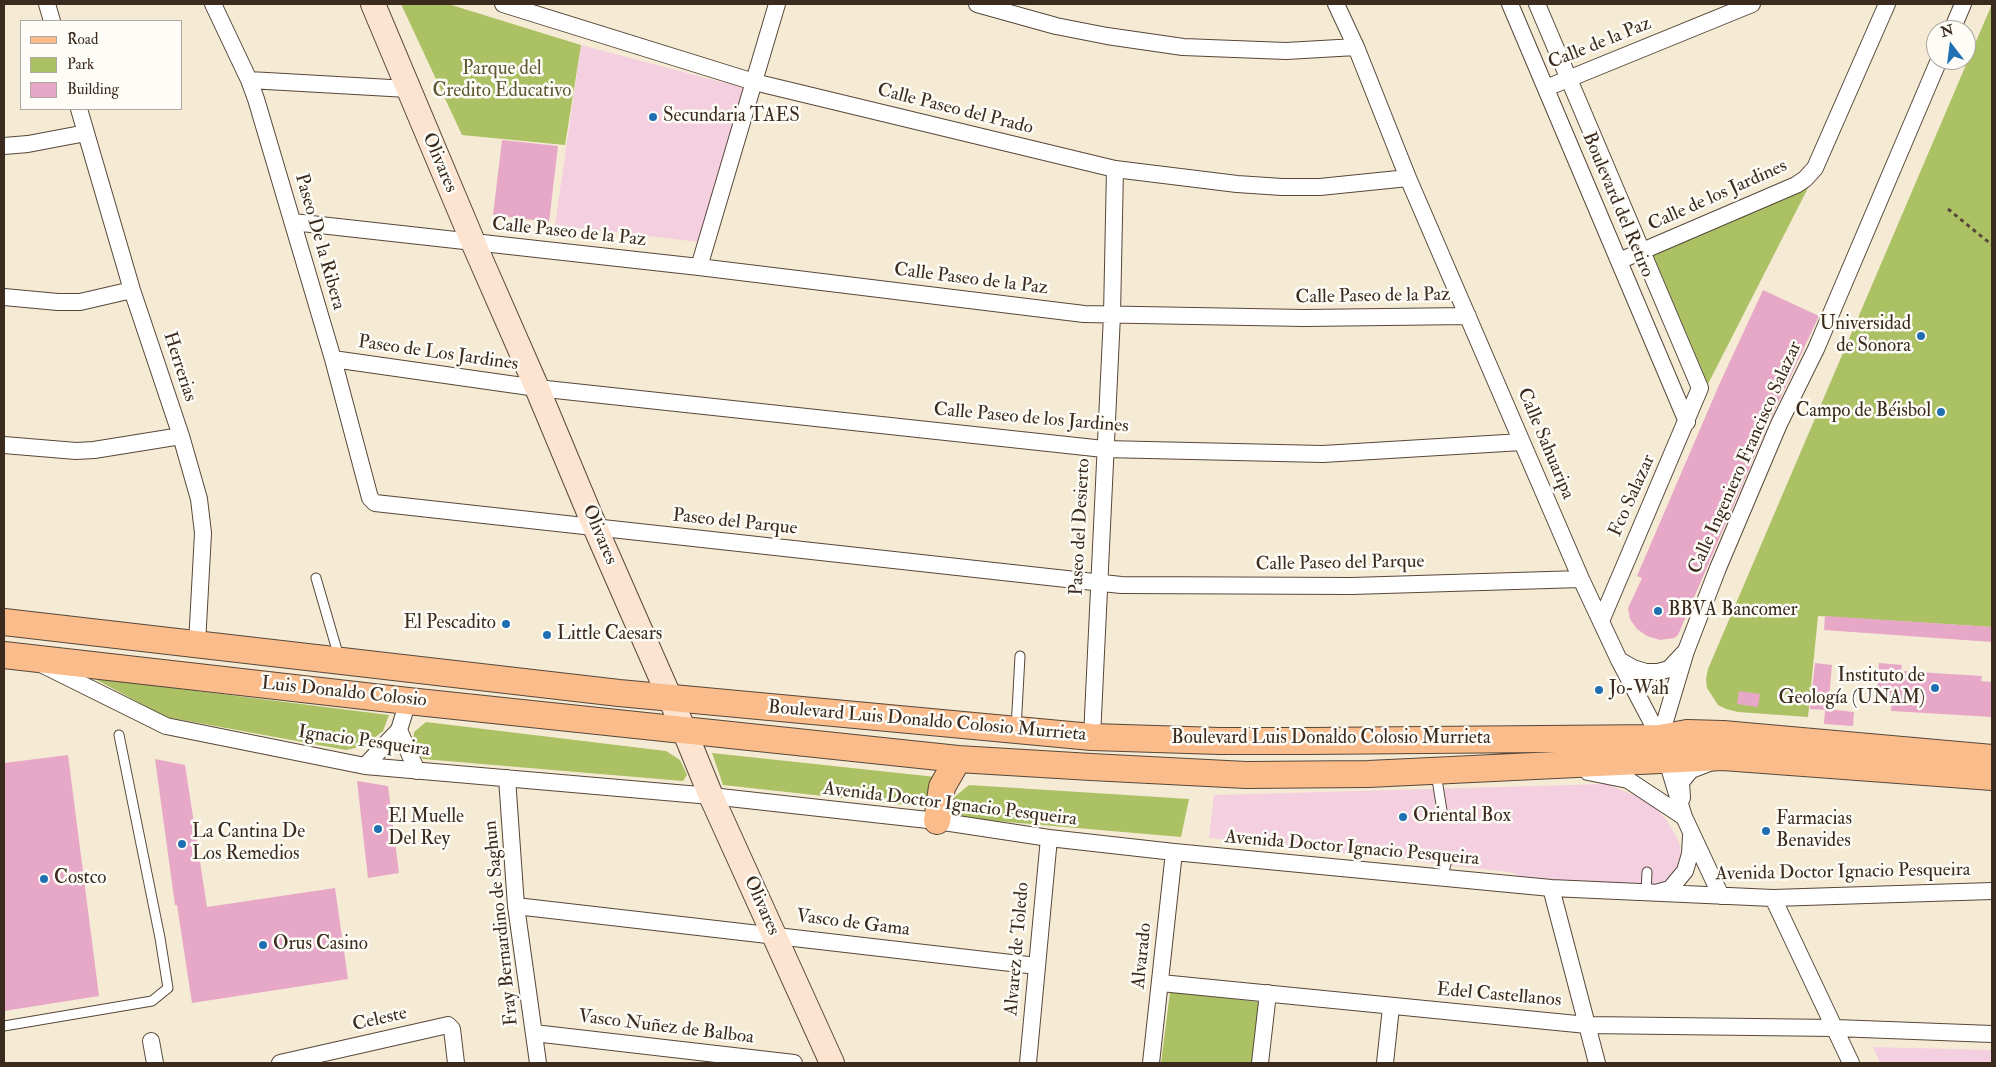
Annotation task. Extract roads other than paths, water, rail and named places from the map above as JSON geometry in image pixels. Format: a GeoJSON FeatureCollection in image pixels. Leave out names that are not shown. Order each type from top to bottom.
{"type":"FeatureCollection","features":[{"type":"Feature","properties":{"kind":"main road","name":"Olivares"},"geometry":{"type":"LineString","coordinates":[[373,4],[711,796],[832,1063]]}},
{"type":"Feature","properties":{"kind":"main road","name":"Luis Donaldo Colosio"},"geometry":{"type":"LineString","coordinates":[[4,622],[670,698]]}},
{"type":"Feature","properties":{"kind":"main road","name":"Luis Donaldo Colosio"},"geometry":{"type":"LineString","coordinates":[[4,655],[684,730]]}},
{"type":"Feature","properties":{"kind":"main road"},"geometry":{"type":"LineString","coordinates":[[606,721],[619,704],[619,693]]}},
{"type":"Feature","properties":{"kind":"main road","name":"Boulevard Luis Donaldo Colosio Murrieta"},"geometry":{"type":"LineString","coordinates":[[670,698],[1092,737],[1219,741],[1663,748],[1723,757],[1992,777]]}},
{"type":"Feature","properties":{"kind":"main road","name":"Boulevard Luis Donaldo Colosio Murrieta"},"geometry":{"type":"LineString","coordinates":[[684,730],[958,759],[1246,776],[1436,771],[1537,766],[1663,748],[1687,732],[1992,758]]}},
{"type":"Feature","properties":{"kind":"main road"},"geometry":{"type":"LineString","coordinates":[[937,821],[942,787],[958,759]]}},
{"type":"Feature","properties":{"kind":"street"},"geometry":{"type":"LineString","coordinates":[[47,4],[52,20]]}},
{"type":"Feature","properties":{"kind":"street","name":"Paseo De la Ribera"},"geometry":{"type":"LineString","coordinates":[[214,4],[249,80],[333,359],[370,498]]}},
{"type":"Feature","properties":{"kind":"street","name":"Calle Paseo del Prado"},"geometry":{"type":"LineString","coordinates":[[503,4],[754,82],[1115,169],[1237,184],[1282,187],[1320,187],[1408,178]]}},
{"type":"Feature","properties":{"kind":"street"},"geometry":{"type":"LineString","coordinates":[[699,267],[777,4]]}},
{"type":"Feature","properties":{"kind":"street"},"geometry":{"type":"LineString","coordinates":[[977,4],[1056,26],[1107,36],[1183,47],[1286,51],[1356,47]]}},
{"type":"Feature","properties":{"kind":"street","name":"Calle Sahuaripa"},"geometry":{"type":"LineString","coordinates":[[1336,4],[1356,47],[1408,178],[1581,579],[1663,748],[1691,836],[1721,896]]}},
{"type":"Feature","properties":{"kind":"street","name":"Boulevard del Retiro"},"geometry":{"type":"LineString","coordinates":[[1510,4],[1687,422]]}},
{"type":"Feature","properties":{"kind":"street","name":"Boulevard del Retiro"},"geometry":{"type":"LineString","coordinates":[[1537,4],[1700,387]]}},
{"type":"Feature","properties":{"kind":"street","name":"Calle de la Paz"},"geometry":{"type":"LineString","coordinates":[[1546,88],[1752,4]]}},
{"type":"Feature","properties":{"kind":"street","name":"Calle de los Jardines"},"geometry":{"type":"LineString","coordinates":[[1619,261],[1796,185],[1805,179],[1815,168],[1886,4]]}},
{"type":"Feature","properties":{"kind":"street"},"geometry":{"type":"LineString","coordinates":[[1956,20],[1963,4]]}},
{"type":"Feature","properties":{"kind":"street","name":"Calle Ingeniero Francisco Salazar"},"geometry":{"type":"LineString","coordinates":[[1663,748],[1686,651],[1718,568],[1779,424],[1816,349],[1935,70]]}},
{"type":"Feature","properties":{"kind":"street"},"geometry":{"type":"LineString","coordinates":[[249,80],[408,89]]}},
{"type":"Feature","properties":{"kind":"street","name":"Herrerias"},"geometry":{"type":"LineString","coordinates":[[79,110],[132,290],[181,436],[199,499],[203,533],[197,644]]}},
{"type":"Feature","properties":{"kind":"street"},"geometry":{"type":"LineString","coordinates":[[4,146],[28,144],[86,133]]}},
{"type":"Feature","properties":{"kind":"street","name":"Paseo del Desierto"},"geometry":{"type":"LineString","coordinates":[[1092,737],[1104,449],[1112,315],[1115,169]]}},
{"type":"Feature","properties":{"kind":"street","name":"Calle Paseo de la Paz"},"geometry":{"type":"LineString","coordinates":[[293,222],[699,267],[1046,310],[1112,315],[1304,318],[1468,316]]}},
{"type":"Feature","properties":{"kind":"street"},"geometry":{"type":"LineString","coordinates":[[4,297],[80,302],[132,290]]}},
{"type":"Feature","properties":{"kind":"street","name":"Paseo de Los Jardines"},"geometry":{"type":"LineString","coordinates":[[333,359],[537,388]]}},
{"type":"Feature","properties":{"kind":"street","name":"Fco Salazar"},"geometry":{"type":"LineString","coordinates":[[1600,621],[1687,422],[1700,387]]}},
{"type":"Feature","properties":{"kind":"street","name":"Calle Paseo de los Jardines"},"geometry":{"type":"LineString","coordinates":[[537,388],[1104,449],[1323,454],[1522,442]]}},
{"type":"Feature","properties":{"kind":"street"},"geometry":{"type":"LineString","coordinates":[[4,445],[76,451],[94,450],[181,436]]}},
{"type":"Feature","properties":{"kind":"street","name":"Paseo del Parque"},"geometry":{"type":"LineString","coordinates":[[370,498],[375,503],[1098,583]]}},
{"type":"Feature","properties":{"kind":"street","name":"Calle Paseo del Parque"},"geometry":{"type":"LineString","coordinates":[[1098,583],[1148,586],[1352,586],[1581,579]]}},
{"type":"Feature","properties":{"kind":"street"},"geometry":{"type":"LineString","coordinates":[[1619,660],[1633,668],[1646,672],[1658,672],[1669,669],[1686,651]]}},
{"type":"Feature","properties":{"kind":"street","name":"Ignacio Pesqueira"},"geometry":{"type":"LineString","coordinates":[[30,658],[166,726],[365,766],[711,796]]}},
{"type":"Feature","properties":{"kind":"street"},"geometry":{"type":"LineString","coordinates":[[365,766],[399,730],[408,701]]}},
{"type":"Feature","properties":{"kind":"street"},"geometry":{"type":"LineString","coordinates":[[399,730],[417,771]]}},
{"type":"Feature","properties":{"kind":"street"},"geometry":{"type":"LineString","coordinates":[[1684,817],[1681,782],[1691,770],[1723,757]]}},
{"type":"Feature","properties":{"kind":"street"},"geometry":{"type":"LineString","coordinates":[[1537,766],[1600,773],[1628,780],[1684,817]]}},
{"type":"Feature","properties":{"kind":"street","name":"Fray Bernardino de Saghun"},"geometry":{"type":"LineString","coordinates":[[507,778],[516,906],[538,1063]]}},
{"type":"Feature","properties":{"kind":"street","name":"Avenida Doctor Ignacio Pesqueira"},"geometry":{"type":"LineString","coordinates":[[711,796],[937,821],[1048,838],[1174,852],[1444,871],[1551,888],[1773,898],[1992,891]]}},
{"type":"Feature","properties":{"kind":"street"},"geometry":{"type":"LineString","coordinates":[[1652,892],[1670,888],[1685,870],[1690,854],[1691,836]]}},
{"type":"Feature","properties":{"kind":"street","name":"Alvarez de Toledo"},"geometry":{"type":"LineString","coordinates":[[1028,1063],[1048,838]]}},
{"type":"Feature","properties":{"kind":"street","name":"Alvarado"},"geometry":{"type":"LineString","coordinates":[[1151,1063],[1174,852]]}},
{"type":"Feature","properties":{"kind":"street"},"geometry":{"type":"LineString","coordinates":[[1551,888],[1597,1063]]}},
{"type":"Feature","properties":{"kind":"street"},"geometry":{"type":"LineString","coordinates":[[1773,898],[1851,1063]]}},
{"type":"Feature","properties":{"kind":"street","name":"Vasco de Gama"},"geometry":{"type":"LineString","coordinates":[[516,906],[774,934],[1037,966]]}},
{"type":"Feature","properties":{"kind":"street","name":"Edel Castellanos"},"geometry":{"type":"LineString","coordinates":[[1161,983],[1587,1025],[1836,1028],[1992,1034]]}},
{"type":"Feature","properties":{"kind":"street"},"geometry":{"type":"LineString","coordinates":[[1260,1063],[1268,993]]}},
{"type":"Feature","properties":{"kind":"street"},"geometry":{"type":"LineString","coordinates":[[1385,1063],[1391,1007]]}},
{"type":"Feature","properties":{"kind":"street","name":"Celeste"},"geometry":{"type":"LineString","coordinates":[[280,1063],[448,1025],[452,1026],[456,1063]]}},
{"type":"Feature","properties":{"kind":"street","name":"Vasco Nuñez de Balboa"},"geometry":{"type":"LineString","coordinates":[[534,1033],[794,1063]]}},
{"type":"Feature","properties":{"kind":"street"},"geometry":{"type":"LineString","coordinates":[[151,1040],[155,1063]]}},
{"type":"Feature","properties":{"kind":"lane"},"geometry":{"type":"LineString","coordinates":[[316,578],[340,660]]}},
{"type":"Feature","properties":{"kind":"lane"},"geometry":{"type":"LineString","coordinates":[[1016,730],[1020,656]]}},
{"type":"Feature","properties":{"kind":"lane"},"geometry":{"type":"LineString","coordinates":[[4,1026],[152,1001],[168,988],[160,938],[119,735]]}},
{"type":"Feature","properties":{"kind":"lane"},"geometry":{"type":"LineString","coordinates":[[1436,771],[1443,818]]}},
{"type":"Feature","properties":{"kind":"lane"},"geometry":{"type":"LineString","coordinates":[[1647,872],[1652,892]]}},
{"type":"Feature","properties":{"kind":"place","name":"Secundaria TAES"},"geometry":{"type":"Point","coordinates":[653,117]}},
{"type":"Feature","properties":{"kind":"place","name":"Universidad de Sonora"},"geometry":{"type":"Point","coordinates":[1921,336]}},
{"type":"Feature","properties":{"kind":"place","name":"Campo de Béisbol"},"geometry":{"type":"Point","coordinates":[1941,412]}},
{"type":"Feature","properties":{"kind":"place","name":"BBVA Bancomer"},"geometry":{"type":"Point","coordinates":[1658,611]}},
{"type":"Feature","properties":{"kind":"place","name":"El Pescadito"},"geometry":{"type":"Point","coordinates":[506,624]}},
{"type":"Feature","properties":{"kind":"place","name":"Little Caesars"},"geometry":{"type":"Point","coordinates":[547,635]}},
{"type":"Feature","properties":{"kind":"place","name":"Instituto de Geología (UNAM)"},"geometry":{"type":"Point","coordinates":[1935,688]}},
{"type":"Feature","properties":{"kind":"place","name":"Jo-Wah"},"geometry":{"type":"Point","coordinates":[1599,690]}},
{"type":"Feature","properties":{"kind":"place","name":"Oriental Box"},"geometry":{"type":"Point","coordinates":[1403,817]}},
{"type":"Feature","properties":{"kind":"place","name":"El Muelle Del Rey"},"geometry":{"type":"Point","coordinates":[378,829]}},
{"type":"Feature","properties":{"kind":"place","name":"Farmacias Benavides"},"geometry":{"type":"Point","coordinates":[1766,831]}},
{"type":"Feature","properties":{"kind":"place","name":"La Cantina De Los Remedios"},"geometry":{"type":"Point","coordinates":[182,844]}},
{"type":"Feature","properties":{"kind":"place","name":"Costco"},"geometry":{"type":"Point","coordinates":[44,879]}},
{"type":"Feature","properties":{"kind":"place","name":"Orus Casino"},"geometry":{"type":"Point","coordinates":[263,945]}},
{"type":"Feature","properties":{"kind":"park label","name":"Parque del Credito Educativo"},"geometry":{"type":"Point","coordinates":[502,81]}}]}
